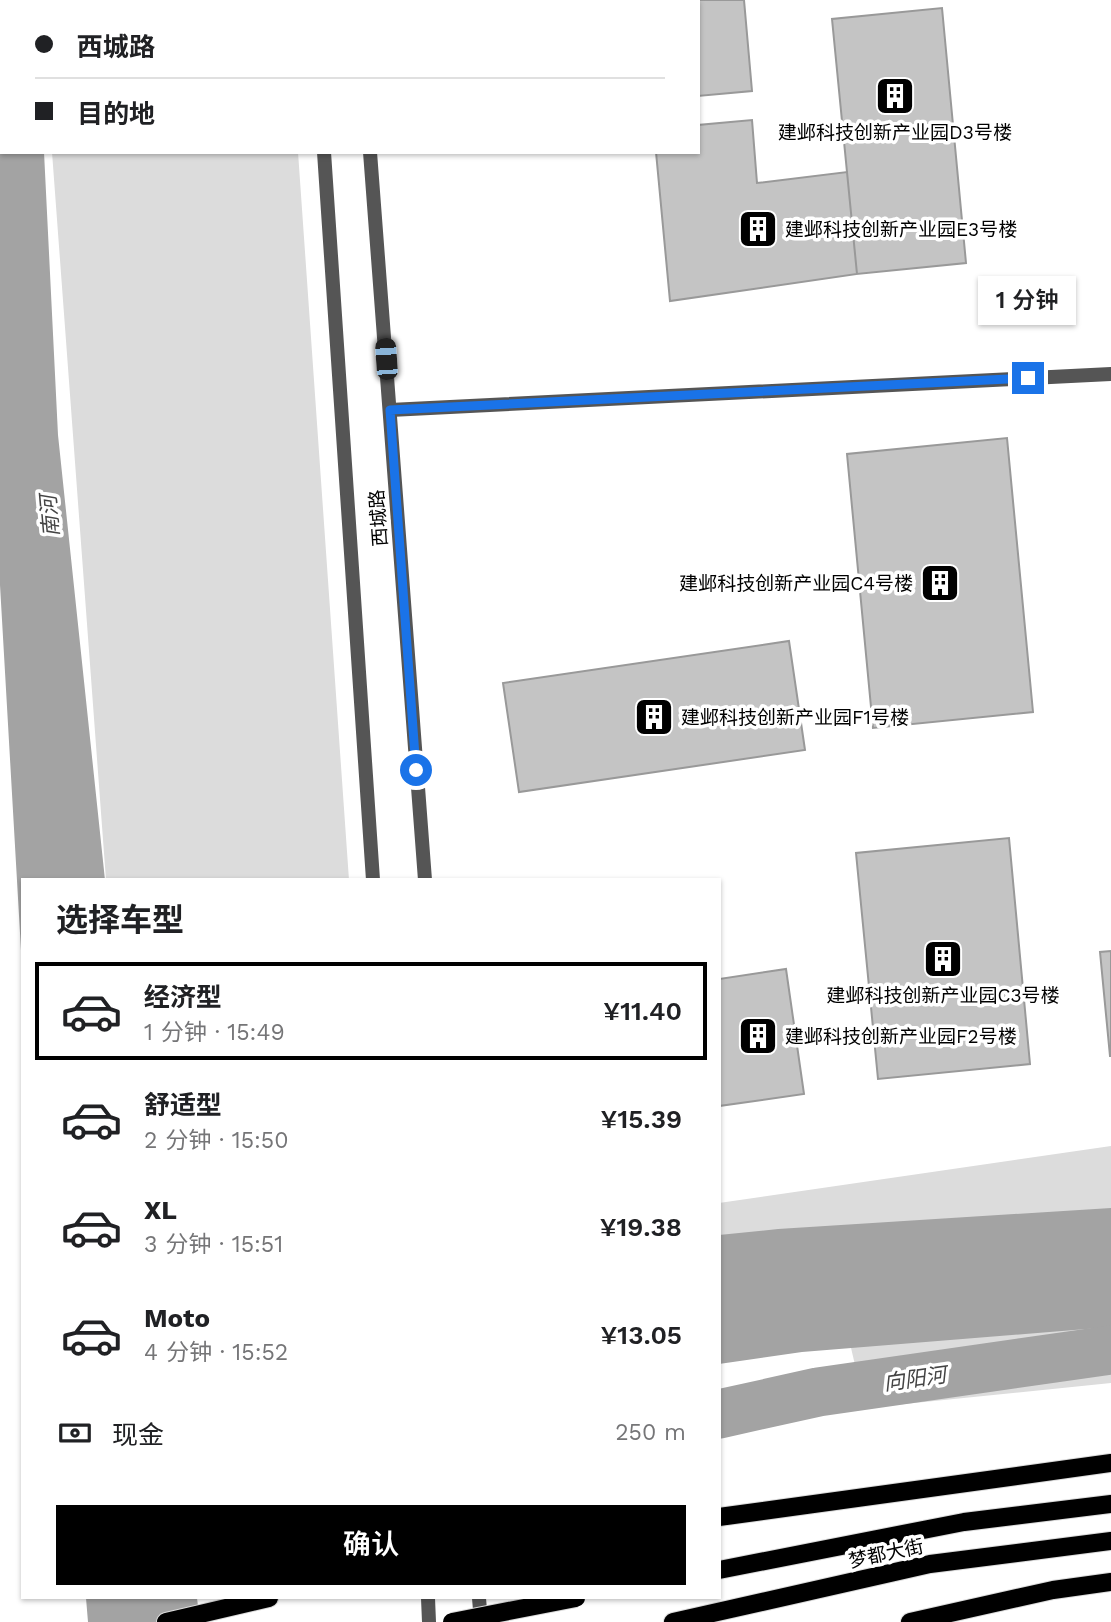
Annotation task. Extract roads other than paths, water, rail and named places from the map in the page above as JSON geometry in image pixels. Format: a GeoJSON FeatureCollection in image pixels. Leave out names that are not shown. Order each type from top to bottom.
{"type":"FeatureCollection","features":[{"type":"Feature","properties":{"kind":"main road"},"geometry":{"type":"LineString","coordinates":[[721,1517],[1111,1463]]}},
{"type":"Feature","properties":{"kind":"main road","name":"梦都大街"},"geometry":{"type":"LineString","coordinates":[[721,1570],[964,1522],[1111,1504]]}},
{"type":"Feature","properties":{"kind":"main road","name":"梦都大街"},"geometry":{"type":"LineString","coordinates":[[673,1622],[930,1564],[1111,1541]]}},
{"type":"Feature","properties":{"kind":"main road"},"geometry":{"type":"LineString","coordinates":[[910,1622],[959,1617],[1053,1590],[1111,1582]]}},
{"type":"Feature","properties":{"kind":"main road"},"geometry":{"type":"LineString","coordinates":[[166,1622],[265,1599]]}},
{"type":"Feature","properties":{"kind":"main road"},"geometry":{"type":"LineString","coordinates":[[452,1622],[571,1599]]}},
{"type":"Feature","properties":{"kind":"street","name":"西城路"},"geometry":{"type":"LineString","coordinates":[[324,154],[373,878]]}},
{"type":"Feature","properties":{"kind":"street","name":"西城路"},"geometry":{"type":"LineString","coordinates":[[370,154],[425,878]]}},
{"type":"Feature","properties":{"kind":"street"},"geometry":{"type":"LineString","coordinates":[[390,410],[1111,374]]}},
{"type":"Feature","properties":{"kind":"street"},"geometry":{"type":"LineString","coordinates":[[428,1599],[429,1622]]}},
{"type":"Feature","properties":{"kind":"street"},"geometry":{"type":"LineString","coordinates":[[479,1599],[481,1622]]}},
{"type":"Feature","properties":{"kind":"water","name":"南河"},"geometry":{"type":"Polygon","coordinates":[[[0,154],[44,154],[58,435],[105,878],[21,878],[21,950],[0,585],[0,154]]]}},
{"type":"Feature","properties":{"kind":"water"},"geometry":{"type":"Polygon","coordinates":[[[1111,1208],[1111,1327],[802,1352],[721,1364],[721,1235],[1111,1208]]]}},
{"type":"Feature","properties":{"kind":"water"},"geometry":{"type":"Polygon","coordinates":[[[86,1599],[197,1599],[200,1622],[88,1622],[86,1599]]]}},
{"type":"Feature","properties":{"kind":"waterway","name":"向阳河"},"geometry":{"type":"LineString","coordinates":[[721,1414],[818,1392],[1111,1350]]}},
{"type":"Feature","properties":{"kind":"place","name":"建邺科技创新产业园D3号楼"},"geometry":{"type":"Point","coordinates":[895,96]}},
{"type":"Feature","properties":{"kind":"place","name":"建邺科技创新产业园E3号楼"},"geometry":{"type":"Point","coordinates":[758,229]}},
{"type":"Feature","properties":{"kind":"place","name":"建邺科技创新产业园C4号楼"},"geometry":{"type":"Point","coordinates":[940,583]}},
{"type":"Feature","properties":{"kind":"place","name":"建邺科技创新产业园F1号楼"},"geometry":{"type":"Point","coordinates":[654,717]}},
{"type":"Feature","properties":{"kind":"place","name":"建邺科技创新产业园C3号楼"},"geometry":{"type":"Point","coordinates":[943,959]}},
{"type":"Feature","properties":{"kind":"place","name":"建邺科技创新产业园F2号楼"},"geometry":{"type":"Point","coordinates":[758,1036]}}]}
